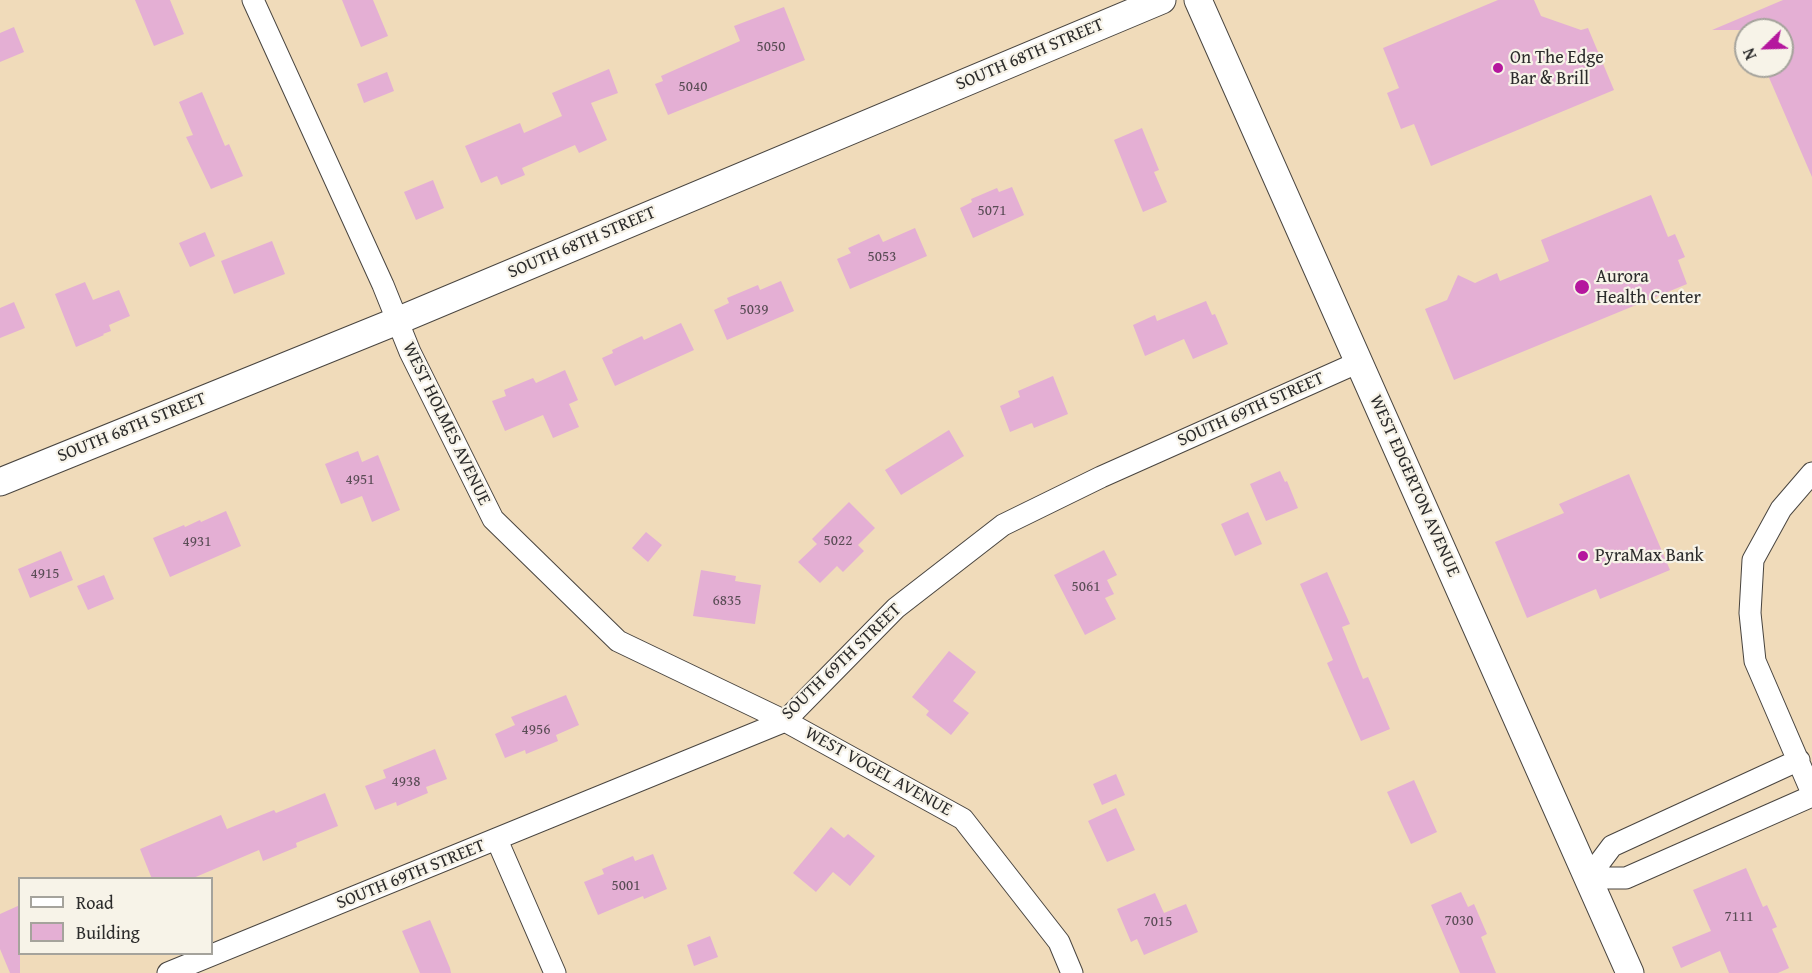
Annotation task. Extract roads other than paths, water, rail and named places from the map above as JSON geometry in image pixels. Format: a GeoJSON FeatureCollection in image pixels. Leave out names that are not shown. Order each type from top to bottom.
{"type":"FeatureCollection","features":[{"type":"Feature","properties":{"kind":"street","name":"WEST HOLMES AVENUE"},"geometry":{"type":"LineString","coordinates":[[254,0],[410,352],[493,519],[618,640],[785,721]]}},
{"type":"Feature","properties":{"kind":"street","name":"SOUTH 68TH STREET"},"geometry":{"type":"LineString","coordinates":[[0,482],[397,321],[1162,0]]}},
{"type":"Feature","properties":{"kind":"street","name":"WEST EDGERTON AVENUE"},"geometry":{"type":"LineString","coordinates":[[1198,0],[1629,973]]}},
{"type":"Feature","properties":{"kind":"street","name":"SOUTH 69TH STREET"},"geometry":{"type":"LineString","coordinates":[[213,955],[785,721],[896,608],[1004,525],[1101,477],[1359,362]]}},
{"type":"Feature","properties":{"kind":"street"},"geometry":{"type":"LineString","coordinates":[[1588,878],[1626,878],[1812,794],[1755,661],[1750,613],[1753,560],[1781,509],[1812,472]]}},
{"type":"Feature","properties":{"kind":"street","name":"WEST VOGEL AVENUE"},"geometry":{"type":"LineString","coordinates":[[785,721],[963,819],[1059,942],[1072,973]]}},
{"type":"Feature","properties":{"kind":"street"},"geometry":{"type":"LineString","coordinates":[[1588,878],[1612,846],[1799,760]]}},
{"type":"Feature","properties":{"kind":"street"},"geometry":{"type":"LineString","coordinates":[[497,840],[555,973]]}},
{"type":"Feature","properties":{"kind":"street","name":"SOUTH 69TH STREET"},"geometry":{"type":"LineString","coordinates":[[168,973],[213,955]]}},
{"type":"Feature","properties":{"kind":"place","name":"On The Edge Bar & Brill"},"geometry":{"type":"Point","coordinates":[1498,68]}},
{"type":"Feature","properties":{"kind":"place","name":"Aurora Health Center"},"geometry":{"type":"Point","coordinates":[1582,287]}},
{"type":"Feature","properties":{"kind":"place","name":"PyraMax Bank"},"geometry":{"type":"Point","coordinates":[1583,556]}}]}
